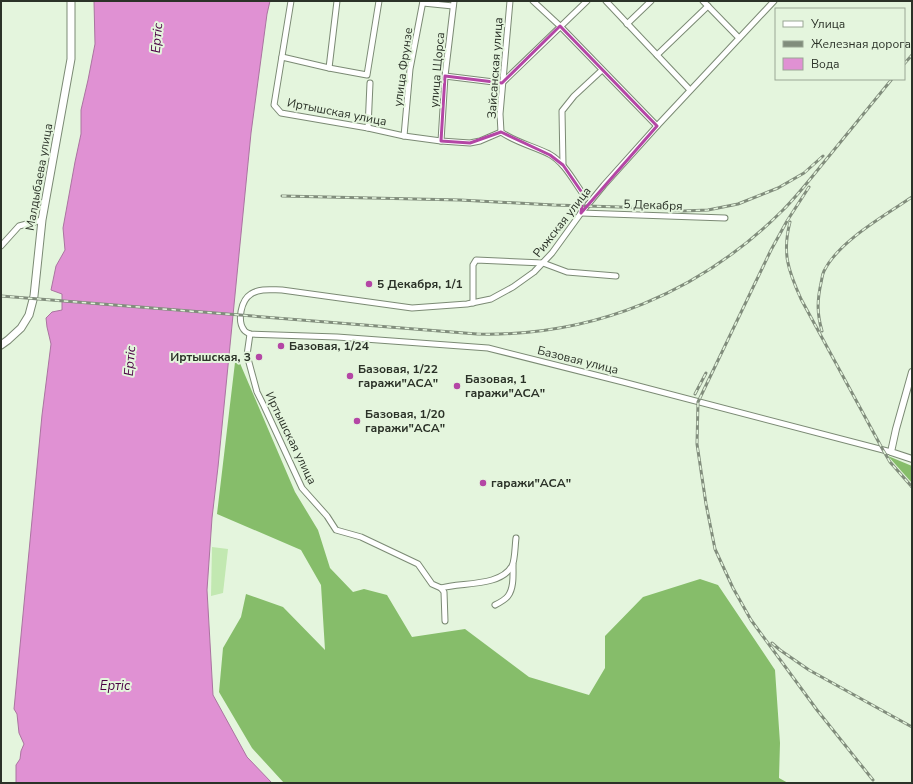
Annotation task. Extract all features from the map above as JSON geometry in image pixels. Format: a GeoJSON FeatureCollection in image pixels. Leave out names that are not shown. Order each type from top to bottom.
{"type":"FeatureCollection","features":[{"type":"Feature","properties":{"kind":"main road","name":"Малдыбаева улица"},"geometry":{"type":"LineString","coordinates":[[1,345],[21,328],[29,315],[34,296],[42,220],[72,58],[71,1]]}},
{"type":"Feature","properties":{"kind":"street","name":"Иртышская улица"},"geometry":{"type":"LineString","coordinates":[[291,1],[274,105],[281,113],[368,128],[404,136],[441,141],[470,143],[480,141],[501,132]]}},
{"type":"Feature","properties":{"kind":"street"},"geometry":{"type":"LineString","coordinates":[[329,68],[337,1]]}},
{"type":"Feature","properties":{"kind":"street"},"geometry":{"type":"LineString","coordinates":[[282,57],[367,75],[380,1]]}},
{"type":"Feature","properties":{"kind":"street","name":"Зайсанская улица"},"geometry":{"type":"LineString","coordinates":[[510,1],[502,83],[500,114],[501,132],[509,138],[550,155],[563,165],[583,194],[581,213]]}},
{"type":"Feature","properties":{"kind":"street"},"geometry":{"type":"LineString","coordinates":[[533,1],[560,26],[657,126]]}},
{"type":"Feature","properties":{"kind":"street"},"geometry":{"type":"LineString","coordinates":[[445,76],[502,83],[587,1]]}},
{"type":"Feature","properties":{"kind":"street"},"geometry":{"type":"LineString","coordinates":[[606,1],[690,90]]}},
{"type":"Feature","properties":{"kind":"street"},"geometry":{"type":"LineString","coordinates":[[627,24],[650,1]]}},
{"type":"Feature","properties":{"kind":"street"},"geometry":{"type":"LineString","coordinates":[[704,1],[739,38]]}},
{"type":"Feature","properties":{"kind":"street","name":"Рижская улица"},"geometry":{"type":"LineString","coordinates":[[250,334],[245,331],[242,325],[242,306],[245,299],[250,294],[267,289],[412,308],[491,299],[513,288],[534,272],[552,253],[581,213],[604,185],[690,90],[774,1]]}},
{"type":"Feature","properties":{"kind":"street"},"geometry":{"type":"LineString","coordinates":[[423,2],[453,3]]}},
{"type":"Feature","properties":{"kind":"street","name":"улица Фрунзе"},"geometry":{"type":"LineString","coordinates":[[404,136],[410,68],[423,2]]}},
{"type":"Feature","properties":{"kind":"street","name":"улица Щорса"},"geometry":{"type":"LineString","coordinates":[[441,141],[445,76],[453,3]]}},
{"type":"Feature","properties":{"kind":"street"},"geometry":{"type":"LineString","coordinates":[[657,55],[708,6]]}},
{"type":"Feature","properties":{"kind":"street"},"geometry":{"type":"LineString","coordinates":[[563,165],[562,111],[574,96],[602,70]]}},
{"type":"Feature","properties":{"kind":"street"},"geometry":{"type":"LineString","coordinates":[[368,128],[370,83]]}},
{"type":"Feature","properties":{"kind":"street","name":"5 Декабря"},"geometry":{"type":"LineString","coordinates":[[581,213],[725,218]]}},
{"type":"Feature","properties":{"kind":"street"},"geometry":{"type":"LineString","coordinates":[[1,246],[19,226],[42,220]]}},
{"type":"Feature","properties":{"kind":"street"},"geometry":{"type":"LineString","coordinates":[[473,302],[473,264],[476,260],[542,263],[567,272],[616,276]]}},
{"type":"Feature","properties":{"kind":"street","name":"Иртышская улица"},"geometry":{"type":"LineString","coordinates":[[250,334],[247,355],[257,392],[302,488],[327,516],[336,530],[360,537],[418,564],[432,584],[441,588]]}},
{"type":"Feature","properties":{"kind":"street","name":"Базовая улица"},"geometry":{"type":"LineString","coordinates":[[250,334],[337,337],[488,348],[891,452],[912,459]]}},
{"type":"Feature","properties":{"kind":"street"},"geometry":{"type":"LineString","coordinates":[[891,452],[912,372]]}},
{"type":"Feature","properties":{"kind":"street"},"geometry":{"type":"LineString","coordinates":[[495,605],[507,597],[511,588],[516,538]]}},
{"type":"Feature","properties":{"kind":"street"},"geometry":{"type":"LineString","coordinates":[[445,621],[444,592],[441,588],[496,579],[506,573],[513,565]]}},
{"type":"Feature","properties":{"kind":"highlighted area"},"geometry":{"type":"Polygon","coordinates":[[[560,26],[657,126],[581,213],[583,194],[563,165],[550,155],[501,132],[470,143],[441,141],[445,76],[502,83],[560,26]]]}},
{"type":"Feature","properties":{"kind":"green space"},"geometry":{"type":"Polygon","coordinates":[[[236,354],[295,492],[318,530],[330,568],[353,592],[364,589],[387,595],[412,637],[465,629],[529,677],[589,695],[605,668],[605,636],[643,597],[700,579],[718,585],[775,670],[780,743],[779,778],[788,783],[284,783],[252,748],[219,692],[223,648],[241,617],[246,594],[283,607],[325,650],[321,585],[301,550],[217,514],[236,354]]]}},
{"type":"Feature","properties":{"kind":"green space"},"geometry":{"type":"Polygon","coordinates":[[[888,456],[912,466],[912,483],[888,456]]]}},
{"type":"Feature","properties":{"kind":"green space"},"geometry":{"type":"Polygon","coordinates":[[[212,547],[228,549],[223,593],[211,596],[212,547]]]}},
{"type":"Feature","properties":{"kind":"water","name":"Ертіс"},"geometry":{"type":"Polygon","coordinates":[[[94,1],[270,1],[251,133],[212,518],[207,590],[213,695],[247,757],[272,783],[16,783],[16,765],[20,759],[24,744],[19,733],[17,714],[14,709],[42,415],[51,344],[46,318],[52,312],[62,310],[62,294],[51,290],[56,266],[65,250],[63,228],[81,134],[81,110],[95,44],[94,1]]]}},
{"type":"Feature","properties":{"kind":"railway"},"geometry":{"type":"LineString","coordinates":[[905,63],[912,55]]}},
{"type":"Feature","properties":{"kind":"railway"},"geometry":{"type":"LineString","coordinates":[[1,296],[477,334],[520,333],[563,327],[604,318],[643,304],[681,286],[717,264],[751,239],[783,210],[810,180],[891,80]]}},
{"type":"Feature","properties":{"kind":"railway"},"geometry":{"type":"LineString","coordinates":[[282,196],[460,200],[652,208],[683,211],[708,210],[738,204],[778,188],[804,173],[823,156]]}},
{"type":"Feature","properties":{"kind":"railway"},"geometry":{"type":"LineString","coordinates":[[809,187],[787,221],[771,250],[698,402],[697,444],[706,504],[715,549],[733,588],[751,620],[817,710],[873,780]]}},
{"type":"Feature","properties":{"kind":"railway"},"geometry":{"type":"LineString","coordinates":[[822,331],[818,313],[819,296],[823,272],[831,260],[851,239],[912,197]]}},
{"type":"Feature","properties":{"kind":"railway"},"geometry":{"type":"LineString","coordinates":[[790,222],[787,243],[788,261],[801,299],[890,462],[912,487]]}},
{"type":"Feature","properties":{"kind":"railway"},"geometry":{"type":"LineString","coordinates":[[695,394],[706,373]]}},
{"type":"Feature","properties":{"kind":"railway"},"geometry":{"type":"LineString","coordinates":[[772,643],[809,670],[912,727]]}},
{"type":"Feature","properties":{"kind":"place","name":"5 Декабря, 1/1"},"geometry":{"type":"Point","coordinates":[369,284]}},
{"type":"Feature","properties":{"kind":"place","name":"Базовая, 1/24"},"geometry":{"type":"Point","coordinates":[281,346]}},
{"type":"Feature","properties":{"kind":"place","name":"Иртышская, 3"},"geometry":{"type":"Point","coordinates":[259,357]}},
{"type":"Feature","properties":{"kind":"place","name":"Базовая, 1/22 гаражи\"ACА\""},"geometry":{"type":"Point","coordinates":[350,376]}},
{"type":"Feature","properties":{"kind":"place","name":"Базовая, 1 гаражи\"ACА\""},"geometry":{"type":"Point","coordinates":[457,386]}},
{"type":"Feature","properties":{"kind":"place","name":"Базовая, 1/20 гаражи\"ACА\""},"geometry":{"type":"Point","coordinates":[357,421]}},
{"type":"Feature","properties":{"kind":"place","name":"гаражи\"ACА\""},"geometry":{"type":"Point","coordinates":[483,483]}}]}
